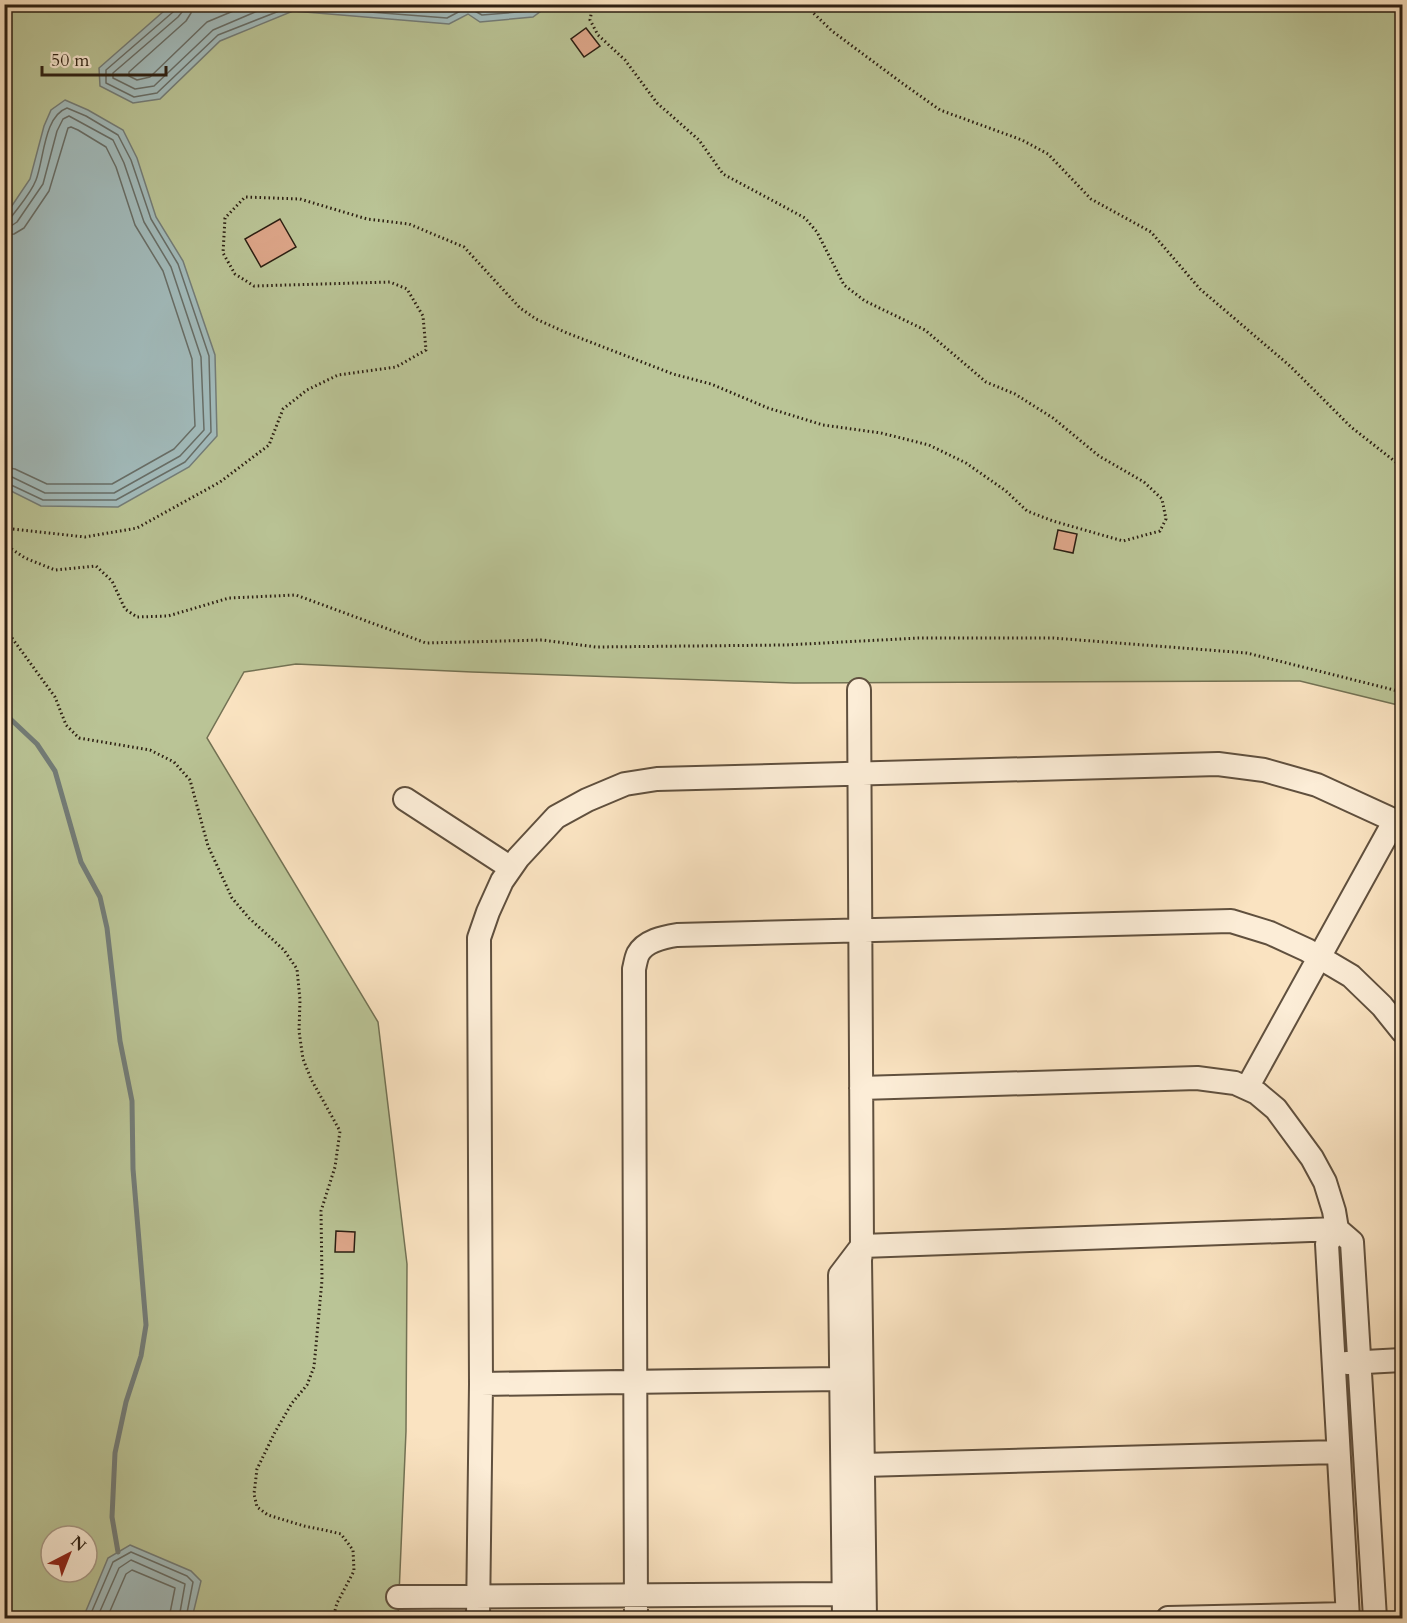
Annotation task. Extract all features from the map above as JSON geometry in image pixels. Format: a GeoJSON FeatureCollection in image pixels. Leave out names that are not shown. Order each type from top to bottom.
{"type":"FeatureCollection","features":[{"type":"Feature","properties":{"kind":"street"},"geometry":{"type":"LineString","coordinates":[[859,690],[862,1246],[860,1260],[865,1618]]}},
{"type":"Feature","properties":{"kind":"street"},"geometry":{"type":"LineString","coordinates":[[478,1607],[481,1384],[479,938],[502,881],[556,817],[587,800],[625,784],[657,779],[1218,764],[1264,770],[1317,785],[1399,822],[1319,957],[1247,1088]]}},
{"type":"Feature","properties":{"kind":"street"},"geometry":{"type":"LineString","coordinates":[[405,799],[511,868]]}},
{"type":"Feature","properties":{"kind":"street"},"geometry":{"type":"LineString","coordinates":[[636,1618],[634,969],[638,954],[650,943],[662,937],[677,935],[1231,921],[1270,933],[1307,950],[1351,976],[1382,1006],[1402,1031]]}},
{"type":"Feature","properties":{"kind":"street"},"geometry":{"type":"LineString","coordinates":[[861,1088],[1197,1078],[1235,1083],[1257,1093],[1276,1109],[1312,1158],[1325,1182],[1337,1229],[1352,1242],[1375,1618]]}},
{"type":"Feature","properties":{"kind":"street"},"geometry":{"type":"LineString","coordinates":[[862,1246],[1337,1229]]}},
{"type":"Feature","properties":{"kind":"street"},"geometry":{"type":"LineString","coordinates":[[1168,1618],[1348,1616],[1327,1244],[1337,1229]]}},
{"type":"Feature","properties":{"kind":"street"},"geometry":{"type":"LineString","coordinates":[[844,1618],[840,1275],[862,1246]]}},
{"type":"Feature","properties":{"kind":"street"},"geometry":{"type":"LineString","coordinates":[[1334,1363],[1402,1360]]}},
{"type":"Feature","properties":{"kind":"street"},"geometry":{"type":"LineString","coordinates":[[481,1384],[842,1379]]}},
{"type":"Feature","properties":{"kind":"street"},"geometry":{"type":"LineString","coordinates":[[863,1465],[1338,1452]]}},
{"type":"Feature","properties":{"kind":"street"},"geometry":{"type":"LineString","coordinates":[[398,1597],[478,1607],[636,1596],[844,1594]]}},
{"type":"Feature","properties":{"kind":"path"},"geometry":{"type":"LineString","coordinates":[[4,528],[84,537],[137,528],[220,482],[269,445],[283,409],[307,390],[338,375],[396,368],[426,350],[423,316],[407,289],[390,282],[254,286],[235,274],[223,252],[225,218],[245,196],[300,199],[367,219],[409,224],[464,247],[520,308],[536,320],[567,333],[673,374],[711,384],[768,408],[823,425],[881,433],[929,445],[966,463],[1006,491],[1027,511],[1053,521],[1123,541],[1160,531],[1166,519],[1162,500],[1144,482],[1099,456],[1053,418],[1015,394],[986,382],[925,330],[865,301],[844,285],[818,232],[805,218],[723,174],[699,140],[657,104],[625,60],[598,35],[590,20],[593,4]]}},
{"type":"Feature","properties":{"kind":"path"},"geometry":{"type":"LineString","coordinates":[[804,4],[832,31],[940,110],[1022,140],[1047,154],[1092,199],[1151,232],[1200,289],[1290,366],[1351,427],[1402,467]]}},
{"type":"Feature","properties":{"kind":"path"},"geometry":{"type":"LineString","coordinates":[[4,544],[25,558],[55,570],[96,566],[112,581],[125,609],[137,617],[168,616],[229,598],[296,595],[426,643],[542,640],[596,647],[785,645],[919,638],[1053,638],[1247,652],[1402,692]]}},
{"type":"Feature","properties":{"kind":"path"},"geometry":{"type":"LineString","coordinates":[[4,627],[55,697],[66,725],[79,738],[150,750],[174,762],[190,780],[208,846],[232,898],[249,918],[284,950],[297,969],[300,1000],[299,1031],[303,1059],[311,1079],[340,1131],[335,1167],[321,1211],[322,1280],[314,1367],[307,1384],[292,1403],[275,1432],[257,1469],[254,1494],[256,1507],[268,1515],[341,1534],[353,1550],[354,1571],[337,1603],[333,1618]]}},
{"type":"Feature","properties":{"kind":"path"},"geometry":{"type":"LineString","coordinates":[[4,1514],[6,1518],[4,1549]]}},
{"type":"Feature","properties":{"kind":"green space"},"geometry":{"type":"Polygon","coordinates":[[[5,5],[1402,5],[1402,706],[1300,681],[794,683],[296,664],[244,672],[207,738],[378,1022],[407,1264],[406,1431],[398,1618],[5,1618],[5,5]]]}},
{"type":"Feature","properties":{"kind":"water"},"geometry":{"type":"Polygon","coordinates":[[[172,4],[549,5],[533,17],[480,22],[468,14],[449,24],[293,11],[220,41],[160,99],[133,103],[100,86],[99,68],[172,4]]]}},
{"type":"Feature","properties":{"kind":"water"},"geometry":{"type":"Polygon","coordinates":[[[65,100],[123,130],[137,158],[156,217],[183,261],[215,355],[217,436],[189,467],[118,507],[41,506],[5,488],[5,216],[30,179],[44,126],[51,110],[65,100]]]}},
{"type":"Feature","properties":{"kind":"water"},"geometry":{"type":"Polygon","coordinates":[[[130,1545],[191,1571],[201,1581],[192,1618],[83,1618],[108,1558],[130,1545]]]}},
{"type":"Feature","properties":{"kind":"building"},"geometry":{"type":"Polygon","coordinates":[[[586,28],[600,46],[584,57],[571,39],[586,28]]]}},
{"type":"Feature","properties":{"kind":"building"},"geometry":{"type":"Polygon","coordinates":[[[280,219],[296,247],[261,267],[245,239],[280,219]]]}},
{"type":"Feature","properties":{"kind":"building"},"geometry":{"type":"Polygon","coordinates":[[[1058,530],[1077,534],[1073,553],[1054,549],[1058,530]]]}},
{"type":"Feature","properties":{"kind":"building"},"geometry":{"type":"Polygon","coordinates":[[[336,1231],[355,1232],[354,1252],[335,1252],[336,1231]]]}},
{"type":"Feature","properties":{"kind":"waterway"},"geometry":{"type":"LineString","coordinates":[[4,713],[37,744],[55,771],[81,862],[100,897],[107,928],[120,1041],[132,1101],[133,1169],[146,1325],[141,1356],[126,1402],[115,1453],[112,1517],[118,1552]]}}]}
